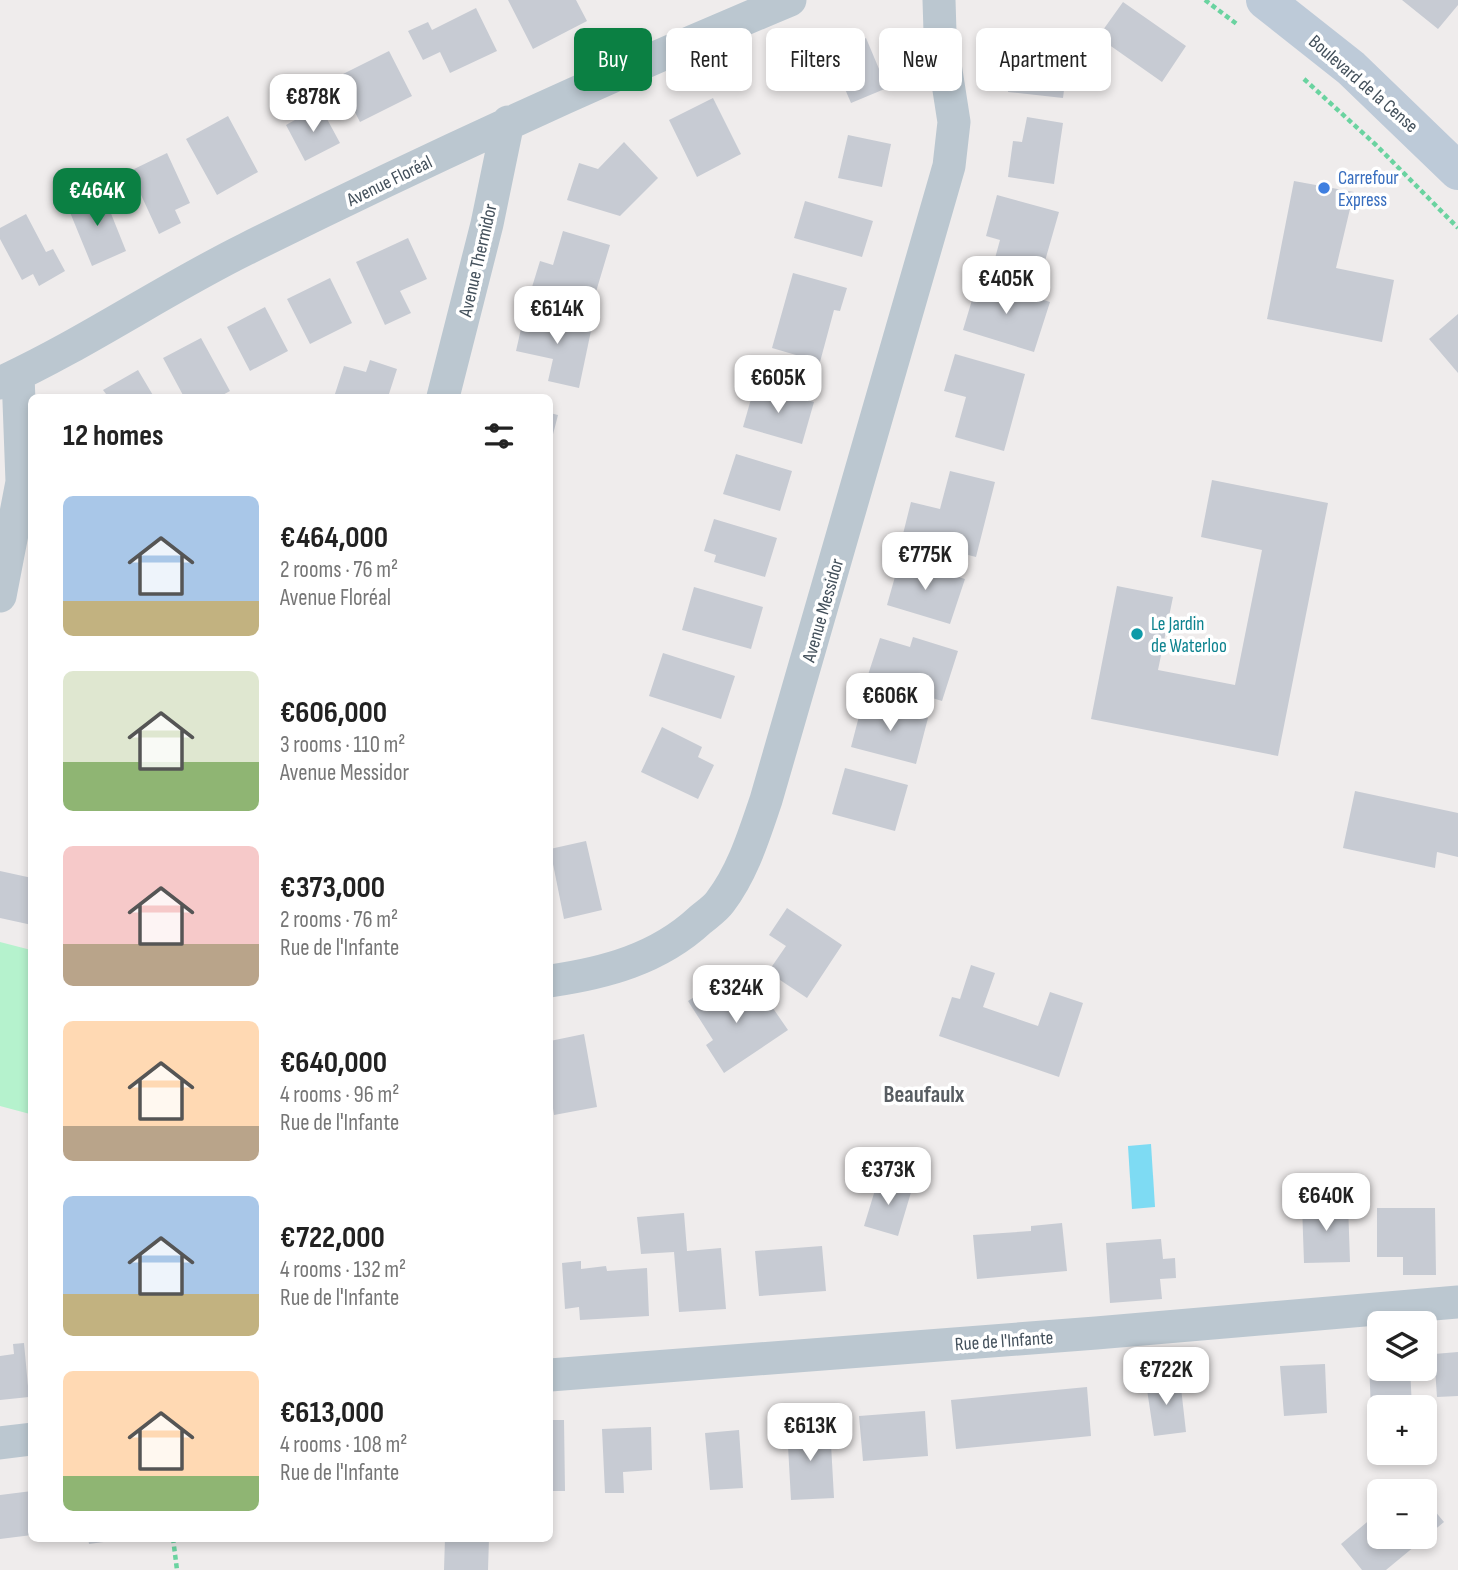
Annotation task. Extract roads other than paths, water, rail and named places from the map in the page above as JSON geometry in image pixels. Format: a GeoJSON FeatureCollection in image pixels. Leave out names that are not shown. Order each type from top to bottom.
{"type":"FeatureCollection","features":[{"type":"Feature","properties":{"kind":"main road","name":"Boulevard de la Cense"},"geometry":{"type":"LineString","coordinates":[[1255,15],[1352,68],[1458,171]]}},
{"type":"Feature","properties":{"kind":"street","name":"Avenue Floréal"},"geometry":{"type":"LineString","coordinates":[[9,379],[243,250],[508,122],[790,0]]}},
{"type":"Feature","properties":{"kind":"street","name":"Avenue Messidor"},"geometry":{"type":"LineString","coordinates":[[553,981],[591,975],[639,960],[682,937],[720,903],[747,856],[766,800],[949,166],[954,122],[940,32],[939,0]]}},
{"type":"Feature","properties":{"kind":"street","name":"Avenue Thermidor"},"geometry":{"type":"LineString","coordinates":[[444,394],[487,224],[508,122]]}},
{"type":"Feature","properties":{"kind":"street"},"geometry":{"type":"LineString","coordinates":[[0,596],[22,482],[9,379]]}},
{"type":"Feature","properties":{"kind":"street","name":"Rue de l'Infante"},"geometry":{"type":"LineString","coordinates":[[553,1375],[1458,1302]]}},
{"type":"Feature","properties":{"kind":"street"},"geometry":{"type":"LineString","coordinates":[[0,1443],[28,1439]]}},
{"type":"Feature","properties":{"kind":"water"},"geometry":{"type":"Polygon","coordinates":[[[1151,1144],[1155,1207],[1132,1209],[1128,1146],[1151,1144]]]}},
{"type":"Feature","properties":{"kind":"place","name":"Carrefour Express"},"geometry":{"type":"Point","coordinates":[1324,188]}},
{"type":"Feature","properties":{"kind":"place","name":"Le Jardin de Waterloo"},"geometry":{"type":"Point","coordinates":[1137,634]}},
{"type":"Feature","properties":{"kind":"district","name":"Beaufaulx"},"geometry":{"type":"Point","coordinates":[924,1094]}}]}
